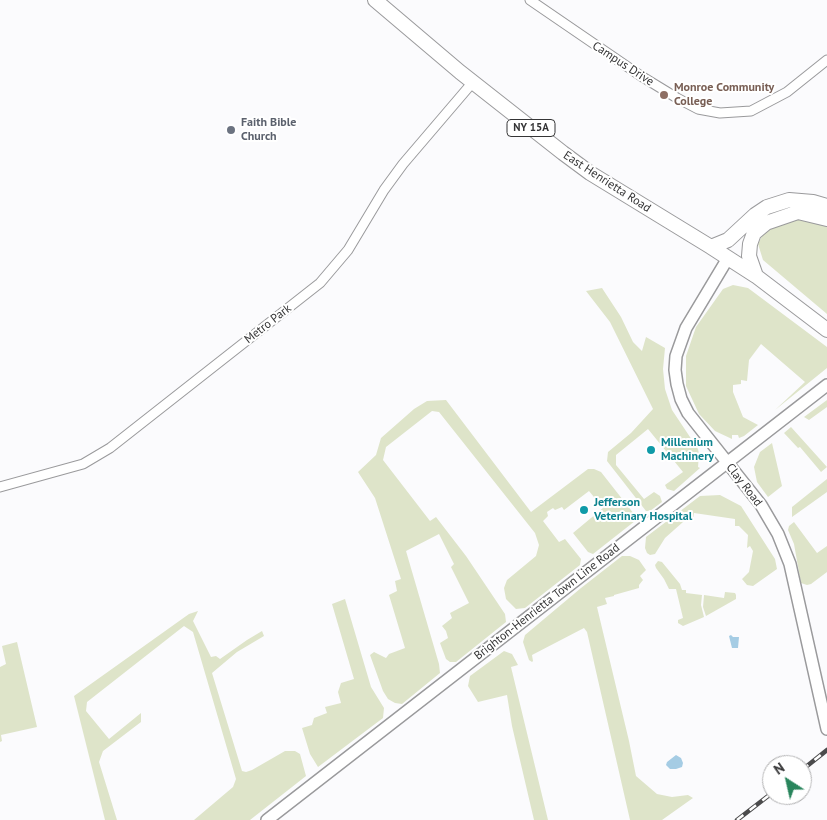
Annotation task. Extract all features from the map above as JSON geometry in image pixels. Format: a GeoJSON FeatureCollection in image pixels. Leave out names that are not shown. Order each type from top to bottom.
{"type":"FeatureCollection","features":[{"type":"Feature","properties":{"kind":"main road","name":"East Henrietta Road"},"geometry":{"type":"LineString","coordinates":[[375,0],[563,154],[756,276],[827,330]]}},
{"type":"Feature","properties":{"kind":"main road"},"geometry":{"type":"LineString","coordinates":[[711,247],[728,240],[755,214],[767,206],[789,200],[813,202],[827,206]]}},
{"type":"Feature","properties":{"kind":"main road"},"geometry":{"type":"LineString","coordinates":[[756,276],[749,256],[754,232],[766,223],[798,212],[817,215],[827,219]]}},
{"type":"Feature","properties":{"kind":"street","name":"Campus Drive"},"geometry":{"type":"LineString","coordinates":[[530,0],[641,76],[698,109],[720,113],[751,111],[787,92],[827,60]]}},
{"type":"Feature","properties":{"kind":"street","name":"Metro Park"},"geometry":{"type":"LineString","coordinates":[[0,487],[83,464],[110,448],[320,283],[348,250],[384,190],[403,164],[473,82]]}},
{"type":"Feature","properties":{"kind":"street","name":"Clay Road"},"geometry":{"type":"LineString","coordinates":[[728,258],[686,328],[676,356],[675,370],[681,399],[688,413],[760,505],[778,534],[790,564],[827,728]]}},
{"type":"Feature","properties":{"kind":"street","name":"Brighton-Henrietta Town Line Road"},"geometry":{"type":"LineString","coordinates":[[267,820],[827,384]]}},
{"type":"Feature","properties":{"kind":"green space"},"geometry":{"type":"Polygon","coordinates":[[[793,218],[827,225],[827,314],[763,260],[758,244],[765,230],[793,218]]]}},
{"type":"Feature","properties":{"kind":"green space"},"geometry":{"type":"Polygon","coordinates":[[[733,285],[748,288],[827,347],[827,368],[775,410],[805,382],[761,344],[749,360],[747,381],[741,380],[741,384],[733,385],[733,392],[743,417],[758,425],[739,438],[738,435],[732,435],[732,439],[715,431],[699,414],[686,386],[686,356],[696,327],[723,289],[733,285]]]}},
{"type":"Feature","properties":{"kind":"green space"},"geometry":{"type":"Polygon","coordinates":[[[602,288],[621,317],[633,342],[642,351],[646,337],[665,348],[663,369],[665,389],[672,410],[698,449],[698,467],[700,468],[674,491],[667,489],[665,485],[683,472],[648,429],[616,455],[616,465],[644,499],[654,492],[660,496],[662,502],[650,511],[646,511],[607,461],[608,452],[631,433],[653,409],[610,322],[586,291],[602,288]]]}},
{"type":"Feature","properties":{"kind":"green space"},"geometry":{"type":"Polygon","coordinates":[[[446,400],[531,512],[588,469],[594,469],[601,472],[634,514],[635,521],[593,554],[588,552],[573,533],[603,508],[589,491],[564,510],[562,507],[555,510],[553,508],[547,512],[548,516],[543,521],[559,542],[565,539],[581,559],[580,565],[525,608],[516,609],[506,599],[504,588],[507,580],[536,556],[539,545],[535,533],[439,412],[432,411],[386,447],[383,460],[430,521],[436,517],[466,556],[505,614],[506,622],[456,662],[450,662],[446,659],[440,643],[448,638],[442,626],[452,618],[450,613],[469,603],[451,567],[454,564],[439,534],[406,551],[440,673],[402,704],[395,703],[388,699],[383,691],[370,655],[374,652],[386,658],[389,654],[405,648],[389,595],[397,591],[395,581],[401,579],[375,498],[358,472],[376,455],[381,438],[414,409],[427,401],[446,400]]]}},
{"type":"Feature","properties":{"kind":"green space"},"geometry":{"type":"Polygon","coordinates":[[[827,400],[827,407],[809,420],[804,417],[827,400]]]}},
{"type":"Feature","properties":{"kind":"green space"},"geometry":{"type":"Polygon","coordinates":[[[791,427],[827,467],[821,472],[800,447],[798,448],[784,433],[791,427]]]}},
{"type":"Feature","properties":{"kind":"green space"},"geometry":{"type":"Polygon","coordinates":[[[772,443],[782,486],[768,497],[757,482],[754,467],[760,452],[772,443]]]}},
{"type":"Feature","properties":{"kind":"green space"},"geometry":{"type":"Polygon","coordinates":[[[827,479],[827,492],[792,517],[792,507],[827,479]]]}},
{"type":"Feature","properties":{"kind":"green space"},"geometry":{"type":"Polygon","coordinates":[[[720,495],[741,506],[775,559],[777,569],[753,586],[747,585],[742,579],[749,572],[753,551],[750,546],[747,548],[748,535],[739,526],[735,526],[735,519],[694,513],[693,520],[683,522],[665,538],[655,554],[650,555],[645,548],[646,537],[700,496],[720,495]]]}},
{"type":"Feature","properties":{"kind":"green space"},"geometry":{"type":"Polygon","coordinates":[[[794,522],[817,553],[827,546],[827,572],[807,585],[801,583],[794,544],[788,530],[789,526],[794,522]]]}},
{"type":"Feature","properties":{"kind":"green space"},"geometry":{"type":"Polygon","coordinates":[[[622,556],[630,556],[639,560],[646,570],[640,576],[643,580],[639,588],[605,598],[607,604],[597,607],[636,776],[657,794],[672,797],[688,795],[693,798],[662,820],[630,820],[587,632],[584,628],[532,655],[532,662],[529,660],[523,642],[525,635],[622,556]]]}},
{"type":"Feature","properties":{"kind":"green space"},"geometry":{"type":"Polygon","coordinates":[[[658,561],[662,562],[680,584],[682,590],[686,590],[686,593],[702,595],[701,605],[704,617],[683,626],[678,623],[678,620],[683,618],[676,589],[669,589],[656,568],[655,565],[658,561]]]}},
{"type":"Feature","properties":{"kind":"green space"},"geometry":{"type":"Polygon","coordinates":[[[725,592],[735,593],[736,599],[706,616],[703,607],[704,595],[724,598],[725,592]]]}},
{"type":"Feature","properties":{"kind":"green space"},"geometry":{"type":"Polygon","coordinates":[[[345,599],[371,687],[384,708],[383,718],[318,767],[310,754],[302,728],[312,725],[314,718],[327,713],[325,707],[341,703],[338,692],[341,683],[354,679],[332,604],[345,599]]]}},
{"type":"Feature","properties":{"kind":"green space"},"geometry":{"type":"Polygon","coordinates":[[[198,611],[193,621],[211,657],[216,656],[220,659],[262,631],[264,636],[237,652],[212,673],[242,771],[252,770],[285,751],[295,751],[300,754],[306,776],[250,820],[194,820],[233,787],[236,779],[193,632],[184,626],[87,702],[86,711],[109,739],[141,713],[141,722],[103,751],[99,762],[117,820],[105,820],[74,696],[189,614],[198,611]]]}},
{"type":"Feature","properties":{"kind":"green space"},"geometry":{"type":"Polygon","coordinates":[[[17,642],[37,727],[1,735],[2,741],[0,742],[0,667],[6,664],[2,646],[17,642]]]}},
{"type":"Feature","properties":{"kind":"green space"},"geometry":{"type":"Polygon","coordinates":[[[504,651],[512,654],[518,665],[511,667],[548,820],[534,820],[512,726],[507,695],[478,702],[468,686],[470,676],[504,651]]]}},
{"type":"Feature","properties":{"kind":"water"},"geometry":{"type":"Polygon","coordinates":[[[729,636],[739,637],[738,648],[732,648],[729,636]]]}},
{"type":"Feature","properties":{"kind":"water"},"geometry":{"type":"Polygon","coordinates":[[[676,755],[681,758],[682,767],[670,769],[666,765],[667,762],[676,755]]]}},
{"type":"Feature","properties":{"kind":"railway"},"geometry":{"type":"LineString","coordinates":[[812,762],[827,750]]}},
{"type":"Feature","properties":{"kind":"railway"},"geometry":{"type":"LineString","coordinates":[[737,820],[762,801]]}},
{"type":"Feature","properties":{"kind":"place","name":"Monroe Community College"},"geometry":{"type":"Point","coordinates":[664,95]}},
{"type":"Feature","properties":{"kind":"place","name":"Faith Bible Church"},"geometry":{"type":"Point","coordinates":[231,130]}},
{"type":"Feature","properties":{"kind":"place","name":"Millenium Machinery"},"geometry":{"type":"Point","coordinates":[651,450]}},
{"type":"Feature","properties":{"kind":"place","name":"Jefferson Veterinary Hospital"},"geometry":{"type":"Point","coordinates":[584,510]}}]}
